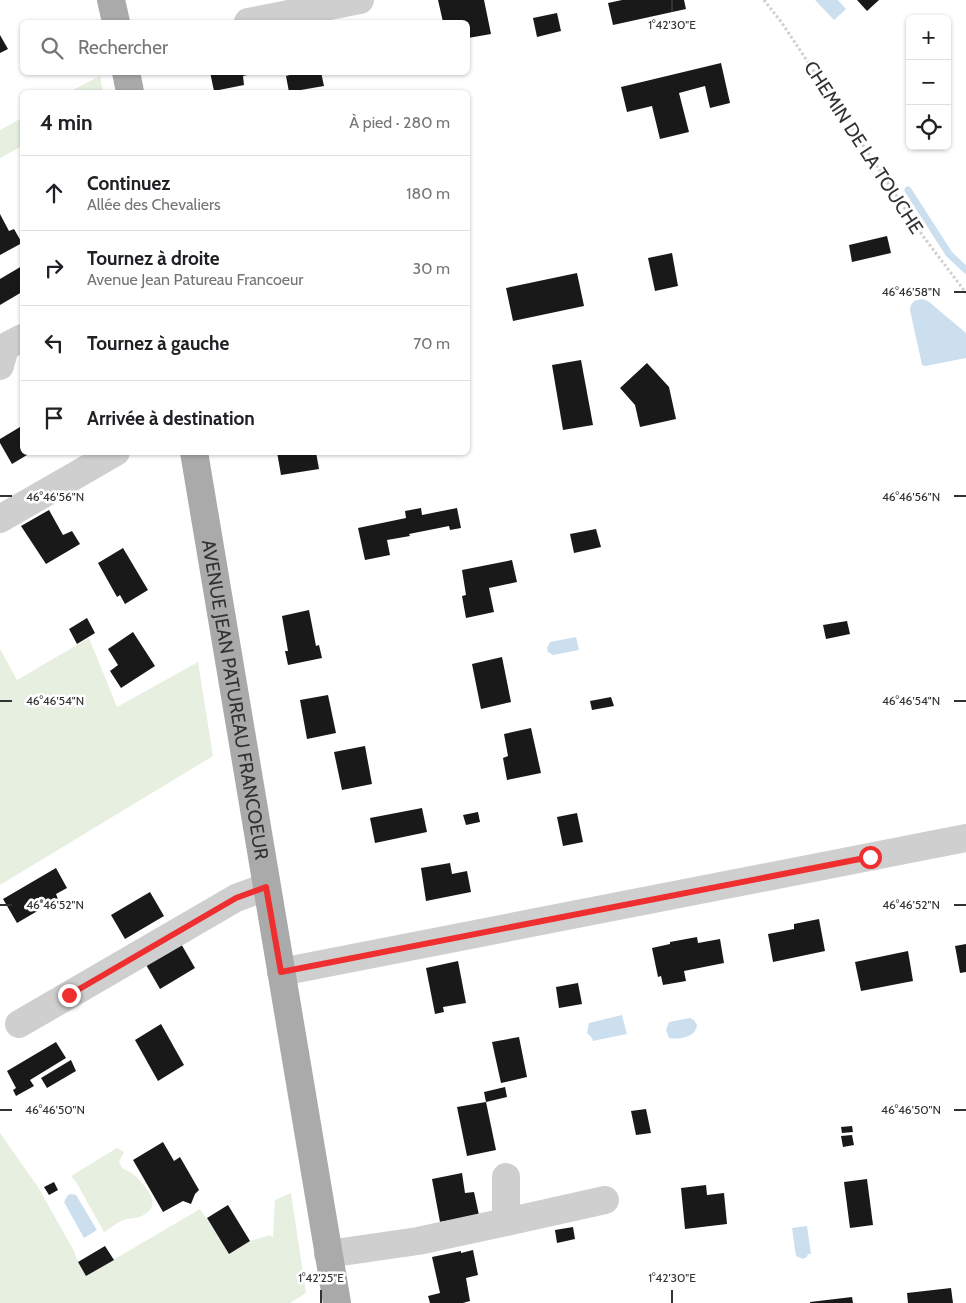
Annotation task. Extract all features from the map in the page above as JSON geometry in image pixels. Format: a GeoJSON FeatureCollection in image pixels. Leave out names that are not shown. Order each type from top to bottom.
{"type":"FeatureCollection","features":[{"type":"Feature","properties":{"kind":"main road"},"geometry":{"type":"LineString","coordinates":[[111,0],[116,20]]}},
{"type":"Feature","properties":{"kind":"main road"},"geometry":{"type":"LineString","coordinates":[[127,75],[130,90]]}},
{"type":"Feature","properties":{"kind":"main road","name":"AVENUE JEAN PATUREAU FRANCOEUR"},"geometry":{"type":"LineString","coordinates":[[194,455],[337,1303]]}},
{"type":"Feature","properties":{"kind":"street"},"geometry":{"type":"LineString","coordinates":[[258,20],[360,0]]}},
{"type":"Feature","properties":{"kind":"street"},"geometry":{"type":"LineString","coordinates":[[0,366],[5,347],[20,339]]}},
{"type":"Feature","properties":{"kind":"street"},"geometry":{"type":"LineString","coordinates":[[0,519],[111,455]]}},
{"type":"Feature","properties":{"kind":"street"},"geometry":{"type":"LineString","coordinates":[[281,972],[966,838]]}},
{"type":"Feature","properties":{"kind":"street"},"geometry":{"type":"LineString","coordinates":[[19,1024],[236,898],[266,887]]}},
{"type":"Feature","properties":{"kind":"street"},"geometry":{"type":"LineString","coordinates":[[506,1177],[506,1222]]}},
{"type":"Feature","properties":{"kind":"street"},"geometry":{"type":"LineString","coordinates":[[328,1254],[418,1241],[605,1200]]}},
{"type":"Feature","properties":{"kind":"path","name":"CHEMIN DE LA TOUCHE"},"geometry":{"type":"LineString","coordinates":[[764,0],[782,23],[923,236],[966,293]]}},
{"type":"Feature","properties":{"kind":"green space"},"geometry":{"type":"Polygon","coordinates":[[[100,76],[103,90],[73,90],[100,76]]]}},
{"type":"Feature","properties":{"kind":"green space"},"geometry":{"type":"Polygon","coordinates":[[[20,119],[20,147],[0,158],[0,130],[20,119]]]}},
{"type":"Feature","properties":{"kind":"green space"},"geometry":{"type":"Polygon","coordinates":[[[89,638],[117,707],[198,662],[213,756],[0,885],[0,649],[17,680],[89,638]]]}},
{"type":"Feature","properties":{"kind":"green space"},"geometry":{"type":"Polygon","coordinates":[[[0,1133],[38,1187],[86,1276],[200,1209],[229,1253],[250,1241],[270,1235],[273,1238],[275,1200],[291,1193],[306,1293],[290,1303],[0,1303],[0,1133]]]}},
{"type":"Feature","properties":{"kind":"green space"},"geometry":{"type":"Polygon","coordinates":[[[117,1148],[124,1152],[119,1162],[122,1168],[142,1183],[152,1199],[152,1207],[144,1215],[121,1221],[104,1232],[71,1176],[117,1148]]]}},
{"type":"Feature","properties":{"kind":"water"},"geometry":{"type":"Polygon","coordinates":[[[815,0],[838,0],[846,9],[834,20],[815,0]]]}},
{"type":"Feature","properties":{"kind":"water"},"geometry":{"type":"Polygon","coordinates":[[[922,299],[928,301],[966,333],[966,358],[922,365],[910,310],[914,301],[922,299]]]}},
{"type":"Feature","properties":{"kind":"water"},"geometry":{"type":"Polygon","coordinates":[[[576,637],[579,650],[553,655],[548,652],[547,648],[550,642],[576,637]]]}},
{"type":"Feature","properties":{"kind":"water"},"geometry":{"type":"Polygon","coordinates":[[[622,1015],[627,1034],[593,1041],[587,1033],[589,1023],[622,1015]]]}},
{"type":"Feature","properties":{"kind":"water"},"geometry":{"type":"Polygon","coordinates":[[[690,1018],[697,1025],[691,1035],[682,1038],[669,1038],[666,1030],[669,1022],[690,1018]]]}},
{"type":"Feature","properties":{"kind":"water"},"geometry":{"type":"Polygon","coordinates":[[[68,1195],[76,1195],[97,1230],[84,1238],[64,1202],[68,1195]]]}},
{"type":"Feature","properties":{"kind":"water"},"geometry":{"type":"Polygon","coordinates":[[[807,1226],[811,1254],[808,1254],[803,1259],[796,1256],[792,1228],[807,1226]]]}},
{"type":"Feature","properties":{"kind":"building"},"geometry":{"type":"Polygon","coordinates":[[[438,0],[484,0],[491,34],[470,38],[470,20],[443,20],[438,0]]]}},
{"type":"Feature","properties":{"kind":"building"},"geometry":{"type":"Polygon","coordinates":[[[622,0],[684,0],[686,9],[613,25],[608,3],[622,0]]]}},
{"type":"Feature","properties":{"kind":"building"},"geometry":{"type":"Polygon","coordinates":[[[857,0],[879,0],[867,11],[857,0]]]}},
{"type":"Feature","properties":{"kind":"building"},"geometry":{"type":"Polygon","coordinates":[[[557,13],[561,31],[537,37],[533,18],[557,13]]]}},
{"type":"Feature","properties":{"kind":"building"},"geometry":{"type":"Polygon","coordinates":[[[0,35],[8,49],[0,53],[0,35]]]}},
{"type":"Feature","properties":{"kind":"building"},"geometry":{"type":"Polygon","coordinates":[[[721,63],[730,103],[710,108],[705,86],[679,93],[689,132],[660,139],[652,106],[627,112],[621,87],[721,63]]]}},
{"type":"Feature","properties":{"kind":"building"},"geometry":{"type":"Polygon","coordinates":[[[211,75],[247,75],[243,76],[244,85],[214,90],[211,75]]]}},
{"type":"Feature","properties":{"kind":"building"},"geometry":{"type":"Polygon","coordinates":[[[322,75],[324,86],[289,90],[286,76],[322,75]]]}},
{"type":"Feature","properties":{"kind":"building"},"geometry":{"type":"Polygon","coordinates":[[[0,214],[9,231],[14,229],[20,240],[20,244],[0,255],[0,214]]]}},
{"type":"Feature","properties":{"kind":"building"},"geometry":{"type":"Polygon","coordinates":[[[887,236],[891,253],[852,262],[849,245],[887,236]]]}},
{"type":"Feature","properties":{"kind":"building"},"geometry":{"type":"Polygon","coordinates":[[[672,253],[678,286],[655,291],[648,258],[672,253]]]}},
{"type":"Feature","properties":{"kind":"building"},"geometry":{"type":"Polygon","coordinates":[[[20,267],[20,293],[0,305],[0,279],[20,267]]]}},
{"type":"Feature","properties":{"kind":"building"},"geometry":{"type":"Polygon","coordinates":[[[577,273],[584,306],[513,321],[506,288],[577,273]]]}},
{"type":"Feature","properties":{"kind":"building"},"geometry":{"type":"Polygon","coordinates":[[[581,360],[593,425],[563,430],[552,365],[581,360]]]}},
{"type":"Feature","properties":{"kind":"building"},"geometry":{"type":"Polygon","coordinates":[[[647,363],[669,387],[676,419],[640,427],[635,405],[620,388],[647,363]]]}},
{"type":"Feature","properties":{"kind":"building"},"geometry":{"type":"Polygon","coordinates":[[[20,427],[20,455],[27,455],[12,464],[0,443],[0,439],[20,427]]]}},
{"type":"Feature","properties":{"kind":"building"},"geometry":{"type":"Polygon","coordinates":[[[278,455],[317,455],[319,469],[281,475],[278,455]]]}},
{"type":"Feature","properties":{"kind":"building"},"geometry":{"type":"Polygon","coordinates":[[[421,508],[422,515],[457,508],[461,528],[450,530],[449,526],[387,540],[390,555],[365,560],[358,528],[406,518],[405,511],[421,508]]]}},
{"type":"Feature","properties":{"kind":"building"},"geometry":{"type":"Polygon","coordinates":[[[49,510],[63,535],[72,531],[80,544],[46,564],[21,526],[49,510]]]}},
{"type":"Feature","properties":{"kind":"building"},"geometry":{"type":"Polygon","coordinates":[[[596,529],[601,547],[574,553],[570,534],[596,529]]]}},
{"type":"Feature","properties":{"kind":"building"},"geometry":{"type":"Polygon","coordinates":[[[123,548],[148,590],[125,604],[120,595],[117,597],[98,563],[123,548]]]}},
{"type":"Feature","properties":{"kind":"building"},"geometry":{"type":"Polygon","coordinates":[[[512,560],[517,582],[489,588],[494,612],[466,618],[462,596],[466,595],[462,570],[512,560]]]}},
{"type":"Feature","properties":{"kind":"building"},"geometry":{"type":"Polygon","coordinates":[[[309,610],[316,646],[319,645],[322,658],[288,665],[285,651],[288,651],[282,616],[309,610]]]}},
{"type":"Feature","properties":{"kind":"building"},"geometry":{"type":"Polygon","coordinates":[[[87,618],[95,633],[77,644],[69,629],[87,618]]]}},
{"type":"Feature","properties":{"kind":"building"},"geometry":{"type":"Polygon","coordinates":[[[847,621],[850,634],[826,639],[823,625],[847,621]]]}},
{"type":"Feature","properties":{"kind":"building"},"geometry":{"type":"Polygon","coordinates":[[[133,632],[155,666],[121,688],[110,671],[118,665],[108,649],[133,632]]]}},
{"type":"Feature","properties":{"kind":"building"},"geometry":{"type":"Polygon","coordinates":[[[502,657],[511,702],[481,709],[472,664],[502,657]]]}},
{"type":"Feature","properties":{"kind":"building"},"geometry":{"type":"Polygon","coordinates":[[[328,695],[336,733],[307,739],[300,700],[328,695]]]}},
{"type":"Feature","properties":{"kind":"building"},"geometry":{"type":"Polygon","coordinates":[[[611,697],[614,706],[592,710],[590,701],[611,697]]]}},
{"type":"Feature","properties":{"kind":"building"},"geometry":{"type":"Polygon","coordinates":[[[531,728],[541,773],[507,780],[503,758],[508,756],[504,734],[531,728]]]}},
{"type":"Feature","properties":{"kind":"building"},"geometry":{"type":"Polygon","coordinates":[[[365,746],[372,784],[342,790],[334,752],[365,746]]]}},
{"type":"Feature","properties":{"kind":"building"},"geometry":{"type":"Polygon","coordinates":[[[422,808],[427,832],[375,843],[370,818],[422,808]]]}},
{"type":"Feature","properties":{"kind":"building"},"geometry":{"type":"Polygon","coordinates":[[[478,812],[480,822],[466,825],[463,815],[478,812]]]}},
{"type":"Feature","properties":{"kind":"building"},"geometry":{"type":"Polygon","coordinates":[[[577,813],[583,842],[563,846],[557,817],[577,813]]]}},
{"type":"Feature","properties":{"kind":"building"},"geometry":{"type":"Polygon","coordinates":[[[450,863],[452,874],[467,871],[471,892],[426,901],[421,868],[450,863]]]}},
{"type":"Feature","properties":{"kind":"building"},"geometry":{"type":"Polygon","coordinates":[[[56,868],[67,888],[56,894],[58,899],[17,923],[3,899],[56,868]]]}},
{"type":"Feature","properties":{"kind":"building"},"geometry":{"type":"Polygon","coordinates":[[[150,892],[164,916],[125,939],[111,915],[150,892]]]}},
{"type":"Feature","properties":{"kind":"building"},"geometry":{"type":"Polygon","coordinates":[[[819,919],[825,951],[773,962],[768,934],[794,929],[794,924],[819,919]]]}},
{"type":"Feature","properties":{"kind":"building"},"geometry":{"type":"Polygon","coordinates":[[[697,937],[698,943],[720,939],[724,963],[684,971],[686,981],[663,985],[661,976],[658,977],[652,948],[670,944],[670,942],[697,937]]]}},
{"type":"Feature","properties":{"kind":"building"},"geometry":{"type":"Polygon","coordinates":[[[180,942],[195,968],[160,989],[145,963],[180,942]]]}},
{"type":"Feature","properties":{"kind":"building"},"geometry":{"type":"Polygon","coordinates":[[[966,944],[966,972],[960,973],[955,946],[966,944]]]}},
{"type":"Feature","properties":{"kind":"building"},"geometry":{"type":"Polygon","coordinates":[[[908,951],[913,981],[861,991],[855,962],[908,951]]]}},
{"type":"Feature","properties":{"kind":"building"},"geometry":{"type":"Polygon","coordinates":[[[458,961],[466,1003],[443,1007],[444,1012],[435,1014],[426,968],[458,961]]]}},
{"type":"Feature","properties":{"kind":"building"},"geometry":{"type":"Polygon","coordinates":[[[578,983],[582,1004],[559,1008],[556,987],[578,983]]]}},
{"type":"Feature","properties":{"kind":"building"},"geometry":{"type":"Polygon","coordinates":[[[161,1024],[184,1065],[158,1081],[135,1040],[161,1024]]]}},
{"type":"Feature","properties":{"kind":"building"},"geometry":{"type":"Polygon","coordinates":[[[519,1037],[527,1077],[501,1083],[492,1042],[519,1037]]]}},
{"type":"Feature","properties":{"kind":"building"},"geometry":{"type":"Polygon","coordinates":[[[56,1042],[66,1058],[30,1080],[34,1086],[16,1096],[13,1090],[16,1088],[7,1071],[56,1042]]]}},
{"type":"Feature","properties":{"kind":"building"},"geometry":{"type":"Polygon","coordinates":[[[71,1060],[76,1071],[47,1088],[41,1078],[71,1060]]]}},
{"type":"Feature","properties":{"kind":"building"},"geometry":{"type":"Polygon","coordinates":[[[505,1087],[507,1097],[486,1102],[484,1092],[505,1087]]]}},
{"type":"Feature","properties":{"kind":"building"},"geometry":{"type":"Polygon","coordinates":[[[486,1102],[496,1150],[467,1156],[457,1107],[486,1102]]]}},
{"type":"Feature","properties":{"kind":"building"},"geometry":{"type":"Polygon","coordinates":[[[646,1109],[651,1133],[636,1135],[631,1111],[646,1109]]]}},
{"type":"Feature","properties":{"kind":"building"},"geometry":{"type":"Polygon","coordinates":[[[852,1126],[853,1132],[842,1133],[841,1127],[852,1126]]]}},
{"type":"Feature","properties":{"kind":"building"},"geometry":{"type":"Polygon","coordinates":[[[852,1135],[854,1145],[843,1147],[841,1136],[852,1135]]]}},
{"type":"Feature","properties":{"kind":"building"},"geometry":{"type":"Polygon","coordinates":[[[163,1142],[174,1161],[180,1157],[199,1190],[191,1204],[183,1201],[163,1212],[133,1160],[163,1142]]]}},
{"type":"Feature","properties":{"kind":"building"},"geometry":{"type":"Polygon","coordinates":[[[462,1173],[465,1193],[474,1192],[479,1215],[440,1222],[432,1179],[462,1173]]]}},
{"type":"Feature","properties":{"kind":"building"},"geometry":{"type":"Polygon","coordinates":[[[867,1179],[873,1225],[850,1228],[844,1182],[867,1179]]]}},
{"type":"Feature","properties":{"kind":"building"},"geometry":{"type":"Polygon","coordinates":[[[54,1182],[58,1190],[49,1195],[44,1187],[54,1182]]]}},
{"type":"Feature","properties":{"kind":"building"},"geometry":{"type":"Polygon","coordinates":[[[706,1185],[707,1195],[724,1193],[727,1224],[685,1229],[681,1188],[706,1185]]]}},
{"type":"Feature","properties":{"kind":"building"},"geometry":{"type":"Polygon","coordinates":[[[228,1205],[250,1241],[229,1254],[207,1218],[228,1205]]]}},
{"type":"Feature","properties":{"kind":"building"},"geometry":{"type":"Polygon","coordinates":[[[573,1227],[575,1239],[557,1243],[555,1230],[573,1227]]]}},
{"type":"Feature","properties":{"kind":"building"},"geometry":{"type":"Polygon","coordinates":[[[105,1246],[114,1260],[86,1276],[78,1262],[105,1246]]]}},
{"type":"Feature","properties":{"kind":"building"},"geometry":{"type":"Polygon","coordinates":[[[473,1250],[478,1275],[466,1278],[470,1301],[463,1303],[430,1303],[428,1296],[440,1293],[432,1257],[473,1250]]]}},
{"type":"Feature","properties":{"kind":"building"},"geometry":{"type":"Polygon","coordinates":[[[951,1288],[953,1303],[908,1303],[907,1293],[951,1288]]]}},
{"type":"Feature","properties":{"kind":"building"},"geometry":{"type":"Polygon","coordinates":[[[852,1297],[853,1303],[810,1303],[810,1302],[852,1297]]]}},
{"type":"Feature","properties":{"kind":"waterway"},"geometry":{"type":"LineString","coordinates":[[908,190],[949,254],[966,270]]}},
{"type":"Feature","properties":{"kind":"route"},"geometry":{"type":"LineString","coordinates":[[69,995],[236,898],[266,887],[281,972],[870,857]]}}]}
